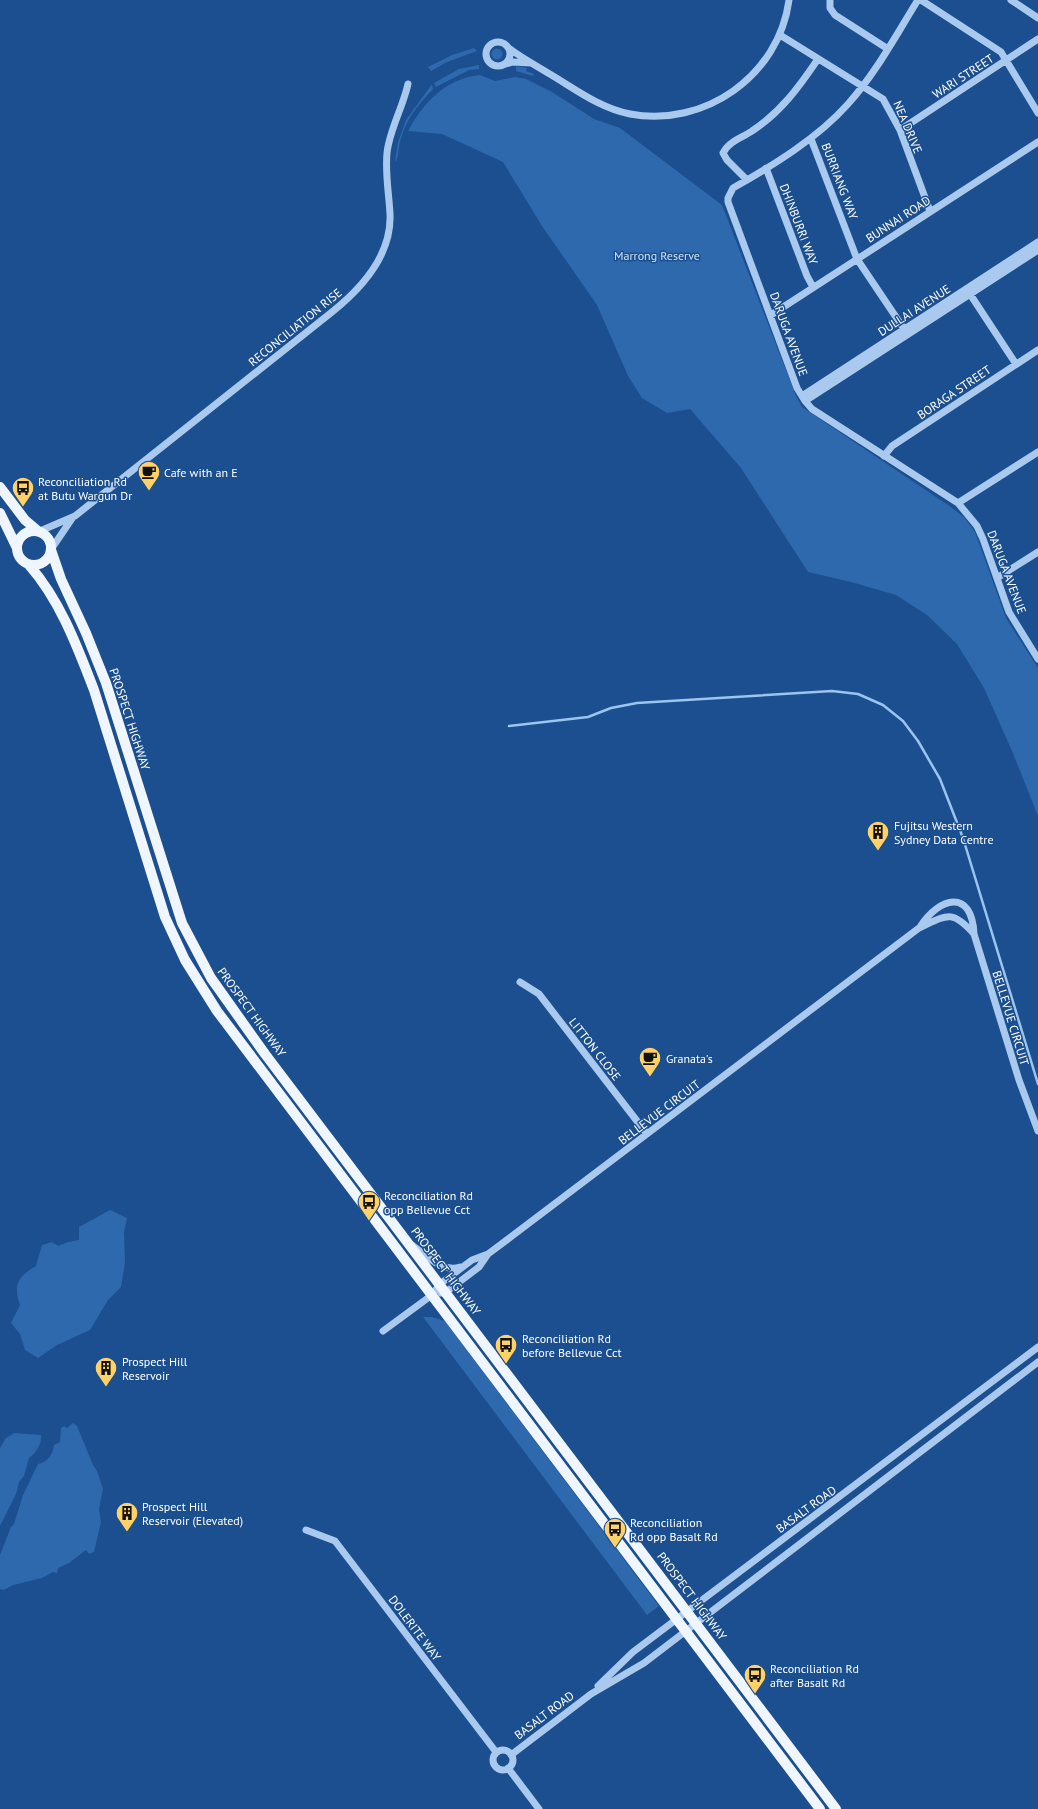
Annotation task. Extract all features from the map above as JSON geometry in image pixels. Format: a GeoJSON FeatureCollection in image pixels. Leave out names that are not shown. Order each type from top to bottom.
{"type":"FeatureCollection","features":[{"type":"Feature","properties":{"kind":"main road"},"geometry":{"type":"LineString","coordinates":[[0,487],[20,514],[49,538],[52,549],[48,558],[39,565],[29,565]]}},
{"type":"Feature","properties":{"kind":"main road"},"geometry":{"type":"LineString","coordinates":[[0,513],[21,559],[29,565],[50,593],[72,636],[88,674],[165,917],[185,960],[217,1011],[820,1809]]}},
{"type":"Feature","properties":{"kind":"main road"},"geometry":{"type":"LineString","coordinates":[[17,548],[19,540],[25,533],[39,531]]}},
{"type":"Feature","properties":{"kind":"main road","name":"PROSPECT HIGHWAY"},"geometry":{"type":"LineString","coordinates":[[52,549],[61,579],[86,633],[106,683],[159,852],[188,937],[218,990],[836,1809]]}},
{"type":"Feature","properties":{"kind":"street"},"geometry":{"type":"LineString","coordinates":[[531,63],[513,62],[502,66],[494,66],[488,60],[486,52],[490,45],[497,42],[504,43],[510,49],[531,63],[583,95],[612,109],[643,115],[675,115],[692,112],[711,105],[724,98],[745,83],[760,67],[780,35],[788,11],[789,0]]}},
{"type":"Feature","properties":{"kind":"street"},"geometry":{"type":"LineString","coordinates":[[830,0],[830,8],[835,15],[888,49]]}},
{"type":"Feature","properties":{"kind":"street"},"geometry":{"type":"LineString","coordinates":[[920,0],[1002,52],[1038,113]]}},
{"type":"Feature","properties":{"kind":"street","name":"DARUGA AVENUE"},"geometry":{"type":"LineString","coordinates":[[920,0],[862,87],[833,120],[811,139],[733,188],[728,198],[728,202],[803,399],[812,409],[958,503],[976,526],[1009,612],[1038,659]]}},
{"type":"Feature","properties":{"kind":"street"},"geometry":{"type":"LineString","coordinates":[[1011,0],[1038,18]]}},
{"type":"Feature","properties":{"kind":"street","name":"NEA DRIVE"},"geometry":{"type":"LineString","coordinates":[[780,35],[883,99],[887,103],[900,130],[930,211]]}},
{"type":"Feature","properties":{"kind":"street","name":"WARI STREET"},"geometry":{"type":"LineString","coordinates":[[900,130],[1007,61],[1038,39]]}},
{"type":"Feature","properties":{"kind":"street"},"geometry":{"type":"LineString","coordinates":[[506,64],[510,57],[510,49]]}},
{"type":"Feature","properties":{"kind":"street"},"geometry":{"type":"LineString","coordinates":[[747,180],[727,160],[723,153],[725,148],[765,123],[800,85],[818,59]]}},
{"type":"Feature","properties":{"kind":"street","name":"RECONCILIATION RISE"},"geometry":{"type":"LineString","coordinates":[[39,531],[75,516],[335,310],[365,282],[377,264],[389,232],[390,216],[386,169],[387,152],[390,135],[404,102],[408,84]]}},
{"type":"Feature","properties":{"kind":"street","name":"BURRIANG WAY"},"geometry":{"type":"LineString","coordinates":[[811,139],[857,259],[905,332]]}},
{"type":"Feature","properties":{"kind":"street","name":"BUNNAI ROAD"},"geometry":{"type":"LineString","coordinates":[[771,315],[1038,142]]}},
{"type":"Feature","properties":{"kind":"street","name":"DHINBURRI WAY"},"geometry":{"type":"LineString","coordinates":[[766,168],[807,276],[813,287]]}},
{"type":"Feature","properties":{"kind":"street","name":"DULLAI AVENUE"},"geometry":{"type":"LineString","coordinates":[[803,399],[968,291],[1038,242]]}},
{"type":"Feature","properties":{"kind":"street","name":"DULLAI AVENUE"},"geometry":{"type":"LineString","coordinates":[[968,291],[1038,250]]}},
{"type":"Feature","properties":{"kind":"street"},"geometry":{"type":"LineString","coordinates":[[968,291],[1016,364]]}},
{"type":"Feature","properties":{"kind":"street","name":"BORAGA STREET"},"geometry":{"type":"LineString","coordinates":[[884,456],[892,446],[1038,350]]}},
{"type":"Feature","properties":{"kind":"street"},"geometry":{"type":"LineString","coordinates":[[958,503],[1038,452]]}},
{"type":"Feature","properties":{"kind":"street","name":"RECONCILIATION RISE"},"geometry":{"type":"LineString","coordinates":[[52,549],[75,516]]}},
{"type":"Feature","properties":{"kind":"street"},"geometry":{"type":"LineString","coordinates":[[997,578],[1038,552]]}},
{"type":"Feature","properties":{"kind":"street","name":"BELLEVUE CIRCUIT"},"geometry":{"type":"LineString","coordinates":[[919,928],[928,914],[946,903],[959,903],[968,909],[973,918],[974,934],[1019,1080],[1038,1131]]}},
{"type":"Feature","properties":{"kind":"street","name":"BELLEVUE CIRCUIT"},"geometry":{"type":"LineString","coordinates":[[443,1288],[472,1260],[488,1254],[919,928],[949,916],[960,919],[974,934]]}},
{"type":"Feature","properties":{"kind":"street","name":"LITTON CLOSE"},"geometry":{"type":"LineString","coordinates":[[520,982],[539,994],[647,1134]]}},
{"type":"Feature","properties":{"kind":"street"},"geometry":{"type":"LineString","coordinates":[[407,1241],[444,1267],[454,1269],[466,1266]]}},
{"type":"Feature","properties":{"kind":"street","name":"BELLEVUE CIRCUIT"},"geometry":{"type":"LineString","coordinates":[[383,1331],[432,1295],[479,1267],[488,1254]]}},
{"type":"Feature","properties":{"kind":"street","name":"BASALT ROAD"},"geometry":{"type":"LineString","coordinates":[[591,1694],[632,1652],[829,1506],[1038,1348]]}},
{"type":"Feature","properties":{"kind":"street","name":"BASALT ROAD"},"geometry":{"type":"LineString","coordinates":[[511,1754],[591,1694],[644,1663],[835,1515],[1038,1362]]}},
{"type":"Feature","properties":{"kind":"street"},"geometry":{"type":"LineString","coordinates":[[829,1506],[835,1515]]}},
{"type":"Feature","properties":{"kind":"street","name":"DOLERITE WAY"},"geometry":{"type":"LineString","coordinates":[[306,1530],[335,1541],[496,1752]]}},
{"type":"Feature","properties":{"kind":"street"},"geometry":{"type":"LineString","coordinates":[[502,1750],[511,1754],[512,1763],[508,1768],[498,1769],[494,1764],[493,1758],[496,1752],[502,1750]]}},
{"type":"Feature","properties":{"kind":"street"},"geometry":{"type":"LineString","coordinates":[[508,1768],[539,1809]]}},
{"type":"Feature","properties":{"kind":"green space"},"geometry":{"type":"Polygon","coordinates":[[[474,48],[477,51],[447,62],[431,71],[428,67],[452,55],[474,48]]]}},
{"type":"Feature","properties":{"kind":"green space"},"geometry":{"type":"Polygon","coordinates":[[[495,49],[499,49],[501,50],[501,58],[495,59],[492,56],[492,52],[495,49]]]}},
{"type":"Feature","properties":{"kind":"green space"},"geometry":{"type":"Polygon","coordinates":[[[479,65],[479,69],[469,70],[436,87],[434,83],[459,69],[479,65]]]}},
{"type":"Feature","properties":{"kind":"green space"},"geometry":{"type":"Polygon","coordinates":[[[516,66],[527,68],[526,71],[534,74],[533,76],[516,71],[516,66]]]}},
{"type":"Feature","properties":{"kind":"green space","name":"Marrong Reserve"},"geometry":{"type":"Polygon","coordinates":[[[480,75],[495,81],[515,77],[526,79],[552,92],[594,119],[620,128],[722,205],[796,396],[802,407],[964,517],[975,532],[1006,618],[1038,668],[1038,816],[1012,751],[984,688],[957,644],[927,615],[896,595],[808,572],[741,468],[690,409],[667,413],[642,398],[628,376],[597,305],[542,226],[503,162],[442,134],[408,131],[421,111],[446,87],[456,81],[480,75]]]}},
{"type":"Feature","properties":{"kind":"green space"},"geometry":{"type":"Polygon","coordinates":[[[432,84],[433,89],[417,107],[405,127],[395,162],[398,142],[406,120],[432,84]]]}},
{"type":"Feature","properties":{"kind":"green space"},"geometry":{"type":"Polygon","coordinates":[[[110,1210],[127,1218],[124,1232],[125,1263],[121,1287],[108,1300],[90,1330],[57,1345],[38,1358],[25,1350],[20,1334],[11,1323],[20,1305],[17,1287],[21,1277],[36,1266],[42,1245],[52,1242],[58,1246],[79,1240],[79,1227],[110,1210]]]}},
{"type":"Feature","properties":{"kind":"green space"},"geometry":{"type":"Polygon","coordinates":[[[423,1317],[432,1317],[445,1321],[659,1606],[647,1615],[423,1317]]]}},
{"type":"Feature","properties":{"kind":"green space"},"geometry":{"type":"Polygon","coordinates":[[[73,1423],[77,1426],[93,1465],[97,1471],[103,1489],[99,1509],[101,1522],[94,1552],[89,1554],[86,1550],[69,1563],[58,1568],[57,1573],[53,1572],[42,1578],[13,1585],[4,1590],[0,1589],[0,1555],[11,1527],[14,1524],[23,1495],[38,1464],[47,1459],[51,1454],[54,1445],[60,1442],[61,1428],[64,1426],[67,1428],[73,1423]]]}},
{"type":"Feature","properties":{"kind":"green space"},"geometry":{"type":"Polygon","coordinates":[[[14,1433],[41,1435],[41,1442],[34,1454],[29,1458],[24,1476],[19,1482],[16,1494],[0,1526],[0,1448],[6,1438],[14,1433]]]}},
{"type":"Feature","properties":{"kind":"waterway"},"geometry":{"type":"LineString","coordinates":[[509,726],[588,717],[611,708],[637,703],[832,691],[858,694],[883,705],[903,721],[918,741],[940,779],[963,838],[1038,1084]]}},
{"type":"Feature","properties":{"kind":"place","name":"Cafe with an E"},"geometry":{"type":"Point","coordinates":[149,492]}},
{"type":"Feature","properties":{"kind":"place","name":"Reconciliation Rd at Butu Wargun Dr"},"geometry":{"type":"Point","coordinates":[23,508]}},
{"type":"Feature","properties":{"kind":"place","name":"Fujitsu Western Sydney Data Centre"},"geometry":{"type":"Point","coordinates":[878,852]}},
{"type":"Feature","properties":{"kind":"place","name":"Granata's"},"geometry":{"type":"Point","coordinates":[650,1078]}},
{"type":"Feature","properties":{"kind":"place","name":"Reconciliation Rd opp Bellevue Cct"},"geometry":{"type":"Point","coordinates":[369,1222]}},
{"type":"Feature","properties":{"kind":"place","name":"Reconciliation Rd before Bellevue Cct"},"geometry":{"type":"Point","coordinates":[506,1364]}},
{"type":"Feature","properties":{"kind":"place","name":"Prospect Hill Reservoir"},"geometry":{"type":"Point","coordinates":[106,1388]}},
{"type":"Feature","properties":{"kind":"place","name":"Prospect Hill Reservoir (Elevated)"},"geometry":{"type":"Point","coordinates":[127,1532]}},
{"type":"Feature","properties":{"kind":"place","name":"Reconciliation Rd opp Basalt Rd"},"geometry":{"type":"Point","coordinates":[615,1548]}},
{"type":"Feature","properties":{"kind":"place","name":"Reconciliation Rd after Basalt Rd"},"geometry":{"type":"Point","coordinates":[755,1694]}}]}
